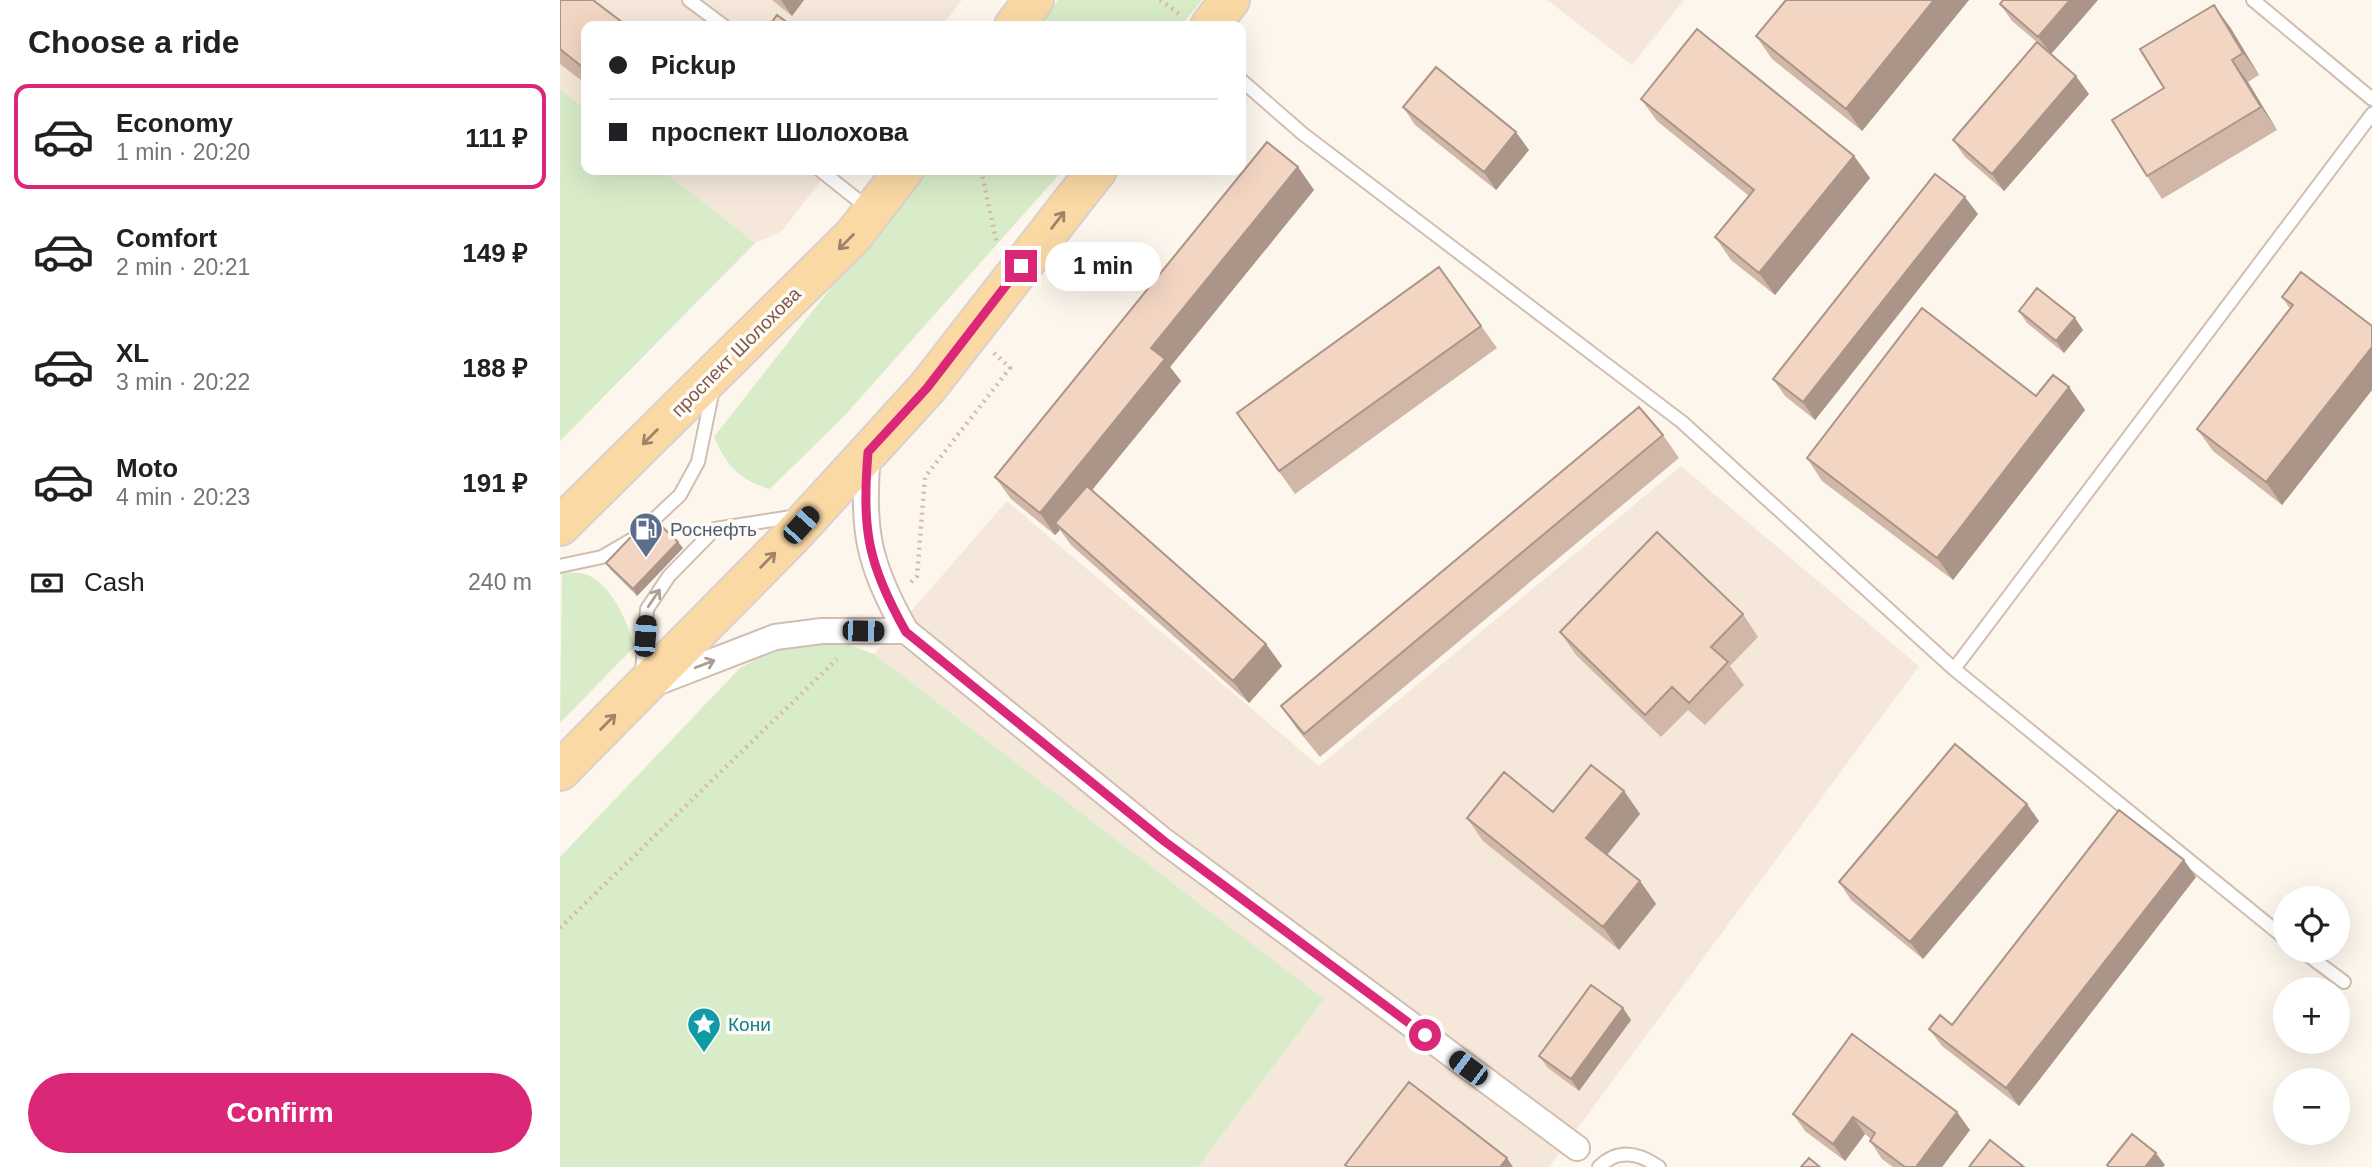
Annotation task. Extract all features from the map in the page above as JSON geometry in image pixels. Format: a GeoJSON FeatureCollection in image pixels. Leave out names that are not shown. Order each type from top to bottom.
{"type":"FeatureCollection","features":[{"type":"Feature","properties":{"kind":"main road"},"geometry":{"type":"LineString","coordinates":[[1018,21],[1034,0]]}},
{"type":"Feature","properties":{"kind":"main road"},"geometry":{"type":"LineString","coordinates":[[1214,21],[1230,0]]}},
{"type":"Feature","properties":{"kind":"main road","name":"проспект Шолохова"},"geometry":{"type":"LineString","coordinates":[[560,526],[853,236],[900,175]]}},
{"type":"Feature","properties":{"kind":"main road"},"geometry":{"type":"LineString","coordinates":[[560,771],[811,514],[927,388],[1093,175]]}},
{"type":"Feature","properties":{"kind":"street"},"geometry":{"type":"LineString","coordinates":[[868,452],[865,526],[870,555],[890,604],[906,632],[1164,841],[1590,1159]]}},
{"type":"Feature","properties":{"kind":"street"},"geometry":{"type":"LineString","coordinates":[[641,688],[775,637],[863,631],[906,632]]}},
{"type":"Feature","properties":{"kind":"lane"},"geometry":{"type":"LineString","coordinates":[[689,0],[717,21]]}},
{"type":"Feature","properties":{"kind":"lane"},"geometry":{"type":"LineString","coordinates":[[2253,0],[2372,99]]}},
{"type":"Feature","properties":{"kind":"lane"},"geometry":{"type":"LineString","coordinates":[[1246,84],[1303,134],[1682,422],[1954,669],[2273,928]]}},
{"type":"Feature","properties":{"kind":"lane"},"geometry":{"type":"LineString","coordinates":[[1954,669],[2372,114]]}},
{"type":"Feature","properties":{"kind":"lane"},"geometry":{"type":"LineString","coordinates":[[826,175],[872,211]]}},
{"type":"Feature","properties":{"kind":"lane"},"geometry":{"type":"LineString","coordinates":[[560,566],[602,558],[633,539],[680,495],[698,462],[716,371]]}},
{"type":"Feature","properties":{"kind":"lane"},"geometry":{"type":"LineString","coordinates":[[641,688],[647,609],[669,576],[715,529],[811,514]]}},
{"type":"Feature","properties":{"kind":"lane"},"geometry":{"type":"LineString","coordinates":[[2318,963],[2337,977]]}},
{"type":"Feature","properties":{"kind":"lane"},"geometry":{"type":"LineString","coordinates":[[1590,1159],[1620,1154],[1642,1156],[1658,1167]]}},
{"type":"Feature","properties":{"kind":"path"},"geometry":{"type":"LineString","coordinates":[[982,175],[1006,285]]}},
{"type":"Feature","properties":{"kind":"path"},"geometry":{"type":"LineString","coordinates":[[890,604],[917,576],[925,477],[1010,368]]}},
{"type":"Feature","properties":{"kind":"path"},"geometry":{"type":"LineString","coordinates":[[560,928],[863,631]]}},
{"type":"Feature","properties":{"kind":"shaded area"},"geometry":{"type":"Polygon","coordinates":[[[560,0],[962,0],[946,21],[581,21],[581,106],[560,89],[560,0]]]}},
{"type":"Feature","properties":{"kind":"shaded area"},"geometry":{"type":"Polygon","coordinates":[[[1547,0],[1684,0],[1632,65],[1547,0]]]}},
{"type":"Feature","properties":{"kind":"shaded area"},"geometry":{"type":"Polygon","coordinates":[[[668,175],[825,175],[782,231],[755,243],[668,175]]]}},
{"type":"Feature","properties":{"kind":"shaded area"},"geometry":{"type":"Polygon","coordinates":[[[1681,466],[1919,666],[1549,1167],[1198,1167],[1324,999],[874,654],[1007,501],[1319,766],[1681,466]]]}},
{"type":"Feature","properties":{"kind":"green space"},"geometry":{"type":"Polygon","coordinates":[[[1058,0],[1202,0],[1185,21],[1041,21],[1058,0]]]}},
{"type":"Feature","properties":{"kind":"green space"},"geometry":{"type":"Polygon","coordinates":[[[560,89],[581,106],[581,175],[668,175],[755,243],[560,441],[560,89]]]}},
{"type":"Feature","properties":{"kind":"green space"},"geometry":{"type":"Polygon","coordinates":[[[919,175],[1059,175],[847,413],[770,489],[750,481],[735,470],[714,437],[919,175]]]}},
{"type":"Feature","properties":{"kind":"green space"},"geometry":{"type":"Polygon","coordinates":[[[562,572],[584,574],[602,585],[623,615],[635,646],[560,723],[562,572]]]}},
{"type":"Feature","properties":{"kind":"green space"},"geometry":{"type":"Polygon","coordinates":[[[784,643],[846,644],[874,654],[1324,999],[1198,1167],[560,1167],[560,857],[740,668],[784,643]]]}},
{"type":"Feature","properties":{"kind":"building"},"geometry":{"type":"Polygon","coordinates":[[[560,0],[593,0],[620,21],[581,21],[581,66],[560,49],[560,0]]]}},
{"type":"Feature","properties":{"kind":"building"},"geometry":{"type":"Polygon","coordinates":[[[1786,0],[1934,0],[1846,109],[1756,36],[1786,0]]]}},
{"type":"Feature","properties":{"kind":"building"},"geometry":{"type":"Polygon","coordinates":[[[2003,0],[2070,0],[2038,37],[2000,4],[2003,0]]]}},
{"type":"Feature","properties":{"kind":"building"},"geometry":{"type":"Polygon","coordinates":[[[2214,5],[2243,53],[2232,60],[2261,107],[2147,176],[2112,120],[2164,88],[2140,49],[2214,5]]]}},
{"type":"Feature","properties":{"kind":"building"},"geometry":{"type":"Polygon","coordinates":[[[777,15],[785,21],[773,21],[777,15]]]}},
{"type":"Feature","properties":{"kind":"building"},"geometry":{"type":"Polygon","coordinates":[[[1697,29],[1854,156],[1759,273],[1715,237],[1754,190],[1641,99],[1697,29]]]}},
{"type":"Feature","properties":{"kind":"building"},"geometry":{"type":"Polygon","coordinates":[[[2037,42],[2076,76],[1992,174],[1953,140],[2037,42]]]}},
{"type":"Feature","properties":{"kind":"building"},"geometry":{"type":"Polygon","coordinates":[[[1436,67],[1516,132],[1484,172],[1403,107],[1436,67]]]}},
{"type":"Feature","properties":{"kind":"building"},"geometry":{"type":"Polygon","coordinates":[[[1267,142],[1298,167],[1151,348],[1165,359],[1040,513],[995,477],[1240,175],[1246,175],[1246,168],[1267,142]]]}},
{"type":"Feature","properties":{"kind":"building"},"geometry":{"type":"Polygon","coordinates":[[[1935,174],[1965,197],[1803,402],[1773,379],[1935,174]]]}},
{"type":"Feature","properties":{"kind":"building"},"geometry":{"type":"Polygon","coordinates":[[[1439,267],[1481,326],[1279,471],[1237,413],[1439,267]]]}},
{"type":"Feature","properties":{"kind":"building"},"geometry":{"type":"Polygon","coordinates":[[[2301,272],[2372,326],[2372,347],[2266,482],[2197,429],[2293,305],[2282,297],[2301,272]]]}},
{"type":"Feature","properties":{"kind":"building"},"geometry":{"type":"Polygon","coordinates":[[[2037,288],[2075,318],[2056,341],[2019,311],[2037,288]]]}},
{"type":"Feature","properties":{"kind":"building"},"geometry":{"type":"Polygon","coordinates":[[[1922,308],[2036,396],[2053,375],[2069,387],[1937,558],[1807,458],[1922,308]]]}},
{"type":"Feature","properties":{"kind":"building"},"geometry":{"type":"Polygon","coordinates":[[[1639,407],[1663,435],[1304,734],[1281,706],[1639,407]]]}},
{"type":"Feature","properties":{"kind":"building"},"geometry":{"type":"Polygon","coordinates":[[[1087,486],[1266,644],[1233,681],[1055,523],[1087,486]]]}},
{"type":"Feature","properties":{"kind":"building"},"geometry":{"type":"Polygon","coordinates":[[[651,516],[678,542],[633,589],[606,563],[651,516]]]}},
{"type":"Feature","properties":{"kind":"building"},"geometry":{"type":"Polygon","coordinates":[[[1657,532],[1743,614],[1711,647],[1728,662],[1689,703],[1672,687],[1645,715],[1560,632],[1657,532]]]}},
{"type":"Feature","properties":{"kind":"building"},"geometry":{"type":"Polygon","coordinates":[[[1955,744],[2027,804],[1910,942],[1839,882],[1955,744]]]}},
{"type":"Feature","properties":{"kind":"building"},"geometry":{"type":"Polygon","coordinates":[[[1591,765],[1624,791],[1586,838],[1640,881],[1603,927],[1467,818],[1504,772],[1553,812],[1591,765]]]}},
{"type":"Feature","properties":{"kind":"building"},"geometry":{"type":"Polygon","coordinates":[[[2119,810],[2184,860],[2006,1088],[1929,1029],[1940,1015],[1952,1025],[2119,810]]]}},
{"type":"Feature","properties":{"kind":"building"},"geometry":{"type":"Polygon","coordinates":[[[1591,985],[1623,1008],[1571,1079],[1539,1056],[1591,985]]]}},
{"type":"Feature","properties":{"kind":"building"},"geometry":{"type":"Polygon","coordinates":[[[1852,1034],[1957,1112],[1916,1167],[1905,1167],[1870,1141],[1875,1133],[1853,1117],[1833,1144],[1793,1114],[1852,1034]]]}},
{"type":"Feature","properties":{"kind":"building"},"geometry":{"type":"Polygon","coordinates":[[[1409,1082],[1507,1158],[1500,1167],[1345,1165],[1409,1082]]]}},
{"type":"Feature","properties":{"kind":"building"},"geometry":{"type":"Polygon","coordinates":[[[2132,1134],[2156,1153],[2145,1167],[2109,1167],[2107,1165],[2132,1134]]]}},
{"type":"Feature","properties":{"kind":"building"},"geometry":{"type":"Polygon","coordinates":[[[1990,1140],[2024,1167],[1969,1167],[1990,1140]]]}},
{"type":"Feature","properties":{"kind":"building"},"geometry":{"type":"Polygon","coordinates":[[[1809,1158],[1820,1167],[1801,1167],[1809,1158]]]}},
{"type":"Feature","properties":{"kind":"place","name":"Роснефть"},"geometry":{"type":"Point","coordinates":[646,559]}},
{"type":"Feature","properties":{"kind":"place","name":"Кони"},"geometry":{"type":"Point","coordinates":[704,1054]}},
{"type":"Feature","properties":{"kind":"route"},"geometry":{"type":"LineString","coordinates":[[1021,266],[927,388],[868,452],[865,526],[870,555],[883,592],[906,632],[1164,841],[1425,1035]]}}]}
